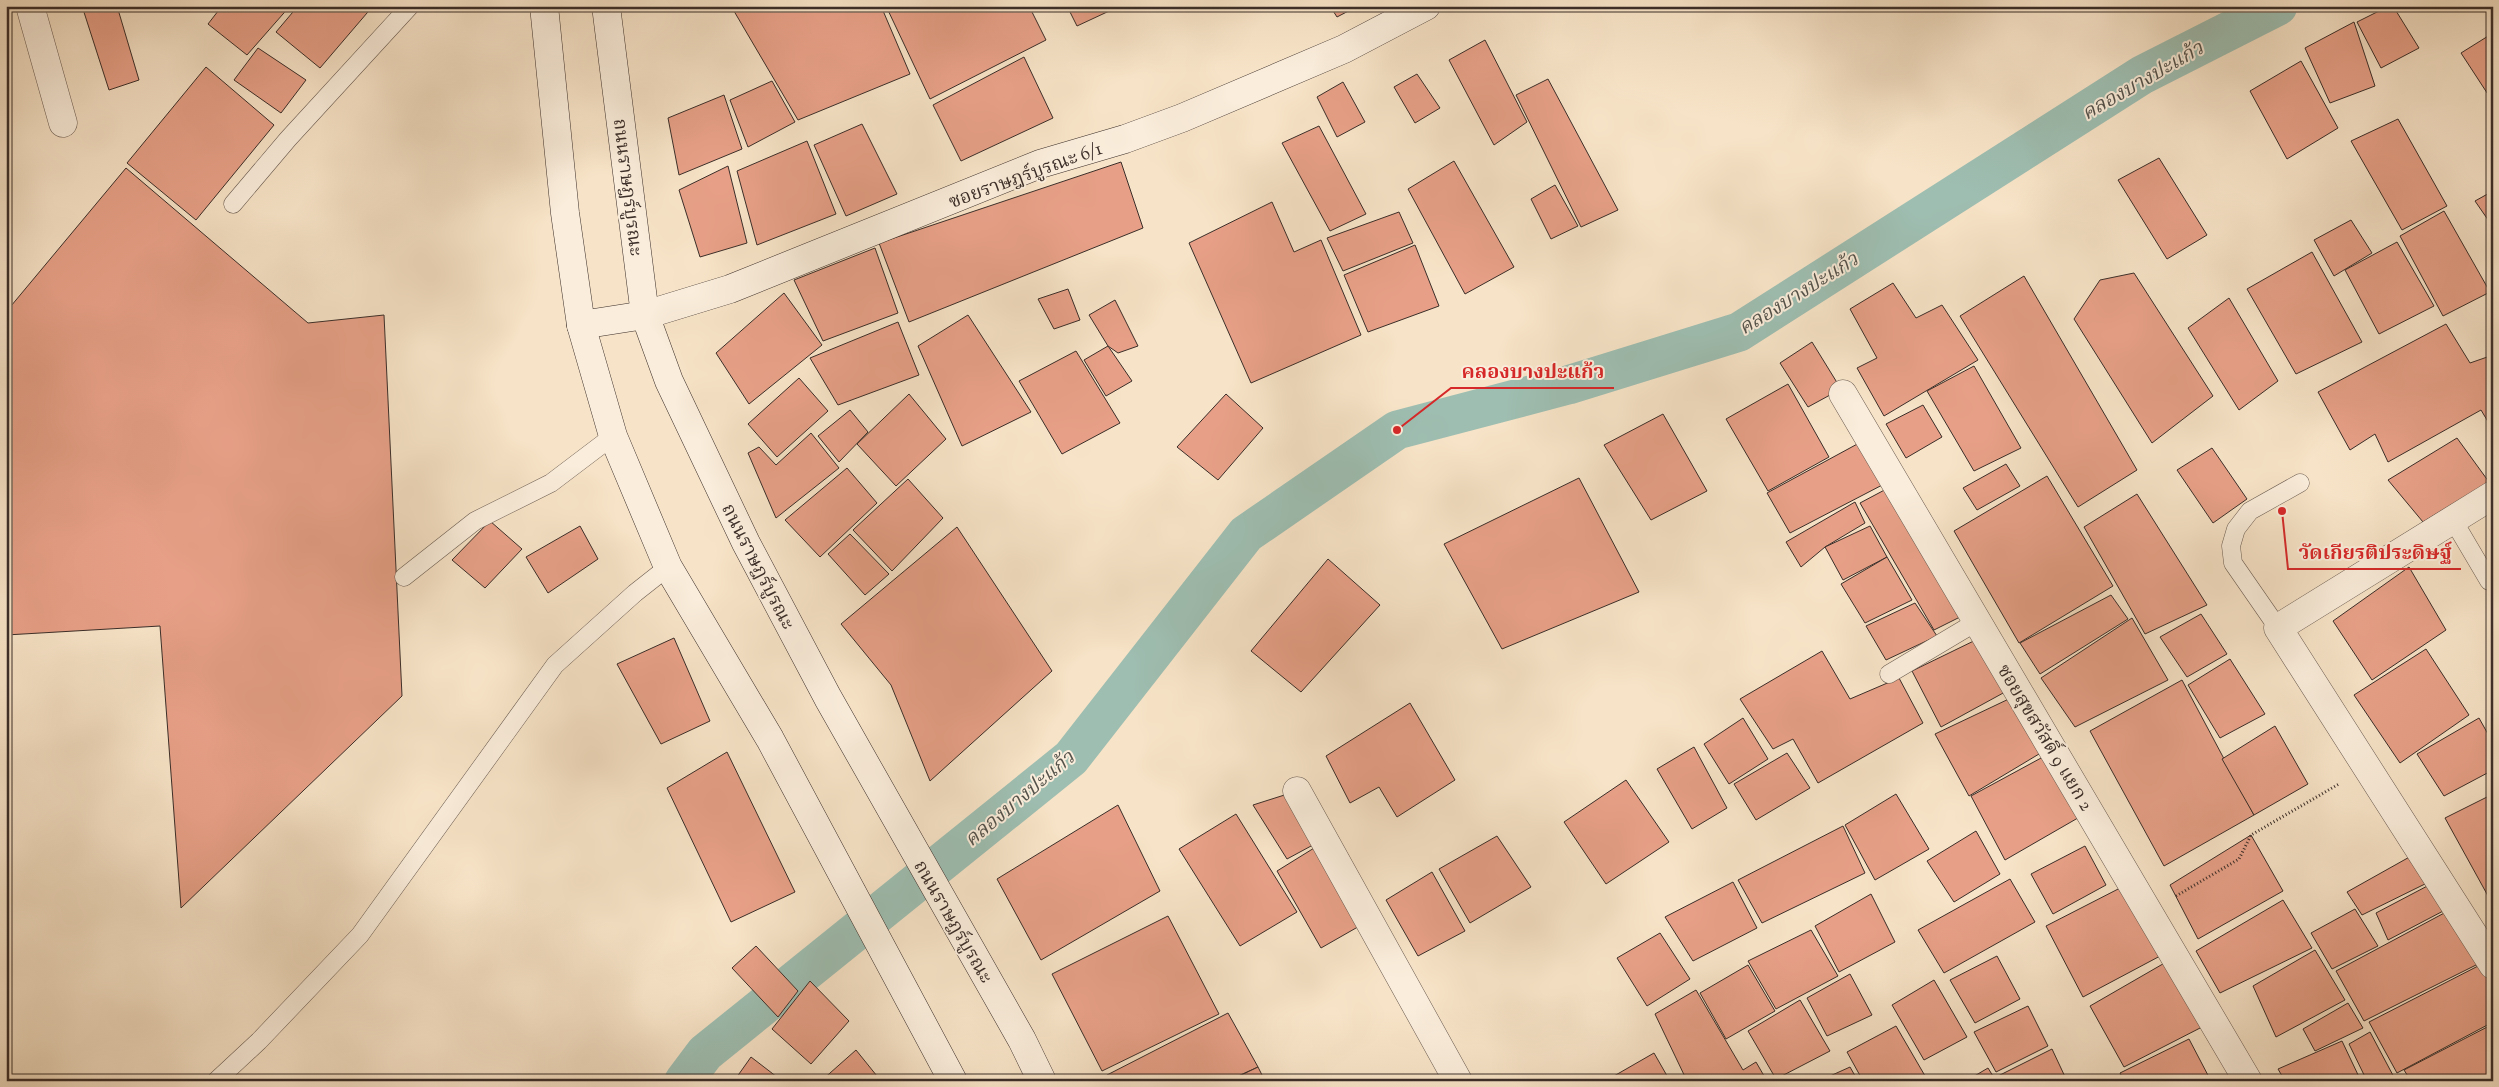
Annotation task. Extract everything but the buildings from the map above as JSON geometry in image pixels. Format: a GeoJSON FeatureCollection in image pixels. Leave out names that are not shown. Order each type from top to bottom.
{"type":"FeatureCollection","features":[{"type":"Feature","properties":{"kind":"street"},"geometry":{"type":"LineString","coordinates":[[30,6],[63,123]]}},
{"type":"Feature","properties":{"kind":"street"},"geometry":{"type":"LineString","coordinates":[[544,6],[565,213],[581,325],[613,436],[668,567],[770,739],[951,1076]]}},
{"type":"Feature","properties":{"kind":"street","name":"ถนนราษฎร์บูรณะ"},"geometry":{"type":"LineString","coordinates":[[606,6],[645,315],[668,381],[746,543],[828,698],[1022,1040],[1042,1081]]}},
{"type":"Feature","properties":{"kind":"street","name":"ซอยราษฎร์บูรณะ 6/1"},"geometry":{"type":"LineString","coordinates":[[581,325],[645,315],[730,289],[1040,164],[1125,139],[1182,118],[1344,49],[1426,6]]}},
{"type":"Feature","properties":{"kind":"street","name":"ซอยสุขสวัสดิ์ 9 แยก 2"},"geometry":{"type":"LineString","coordinates":[[1844,394],[2248,1081]]}},
{"type":"Feature","properties":{"kind":"street"},"geometry":{"type":"LineString","coordinates":[[2493,495],[2278,628],[2493,965]]}},
{"type":"Feature","properties":{"kind":"street"},"geometry":{"type":"LineString","coordinates":[[1297,791],[1458,1081]]}},
{"type":"Feature","properties":{"kind":"lane"},"geometry":{"type":"LineString","coordinates":[[233,204],[288,139],[410,6]]}},
{"type":"Feature","properties":{"kind":"lane"},"geometry":{"type":"LineString","coordinates":[[404,576],[475,522],[551,483],[613,436]]}},
{"type":"Feature","properties":{"kind":"lane"},"geometry":{"type":"LineString","coordinates":[[2278,628],[2233,563],[2231,546],[2236,529],[2250,511],[2300,483]]}},
{"type":"Feature","properties":{"kind":"lane"},"geometry":{"type":"LineString","coordinates":[[2453,520],[2489,581],[2493,582]]}},
{"type":"Feature","properties":{"kind":"lane"},"geometry":{"type":"LineString","coordinates":[[216,1081],[259,1041],[360,935],[555,665],[636,592],[668,567]]}},
{"type":"Feature","properties":{"kind":"lane"},"geometry":{"type":"LineString","coordinates":[[1888,674],[1978,621]]}},
{"type":"Feature","properties":{"kind":"path"},"geometry":{"type":"LineString","coordinates":[[2150,912],[2239,859],[2251,835],[2367,768]]}},
{"type":"Feature","properties":{"kind":"waterway","name":"คลองบางปะแก้ว"},"geometry":{"type":"LineString","coordinates":[[684,1081],[705,1053],[1071,758],[1246,534],[1397,430],[1568,385],[1739,332],[2142,75],[2278,6]]}},
{"type":"Feature","properties":{"kind":"place","name":"คลองบางปะแก้ว"},"geometry":{"type":"Point","coordinates":[1397,430]}},
{"type":"Feature","properties":{"kind":"place","name":"วัดเกียรติประดิษฐ์"},"geometry":{"type":"Point","coordinates":[2282,511]}}]}
